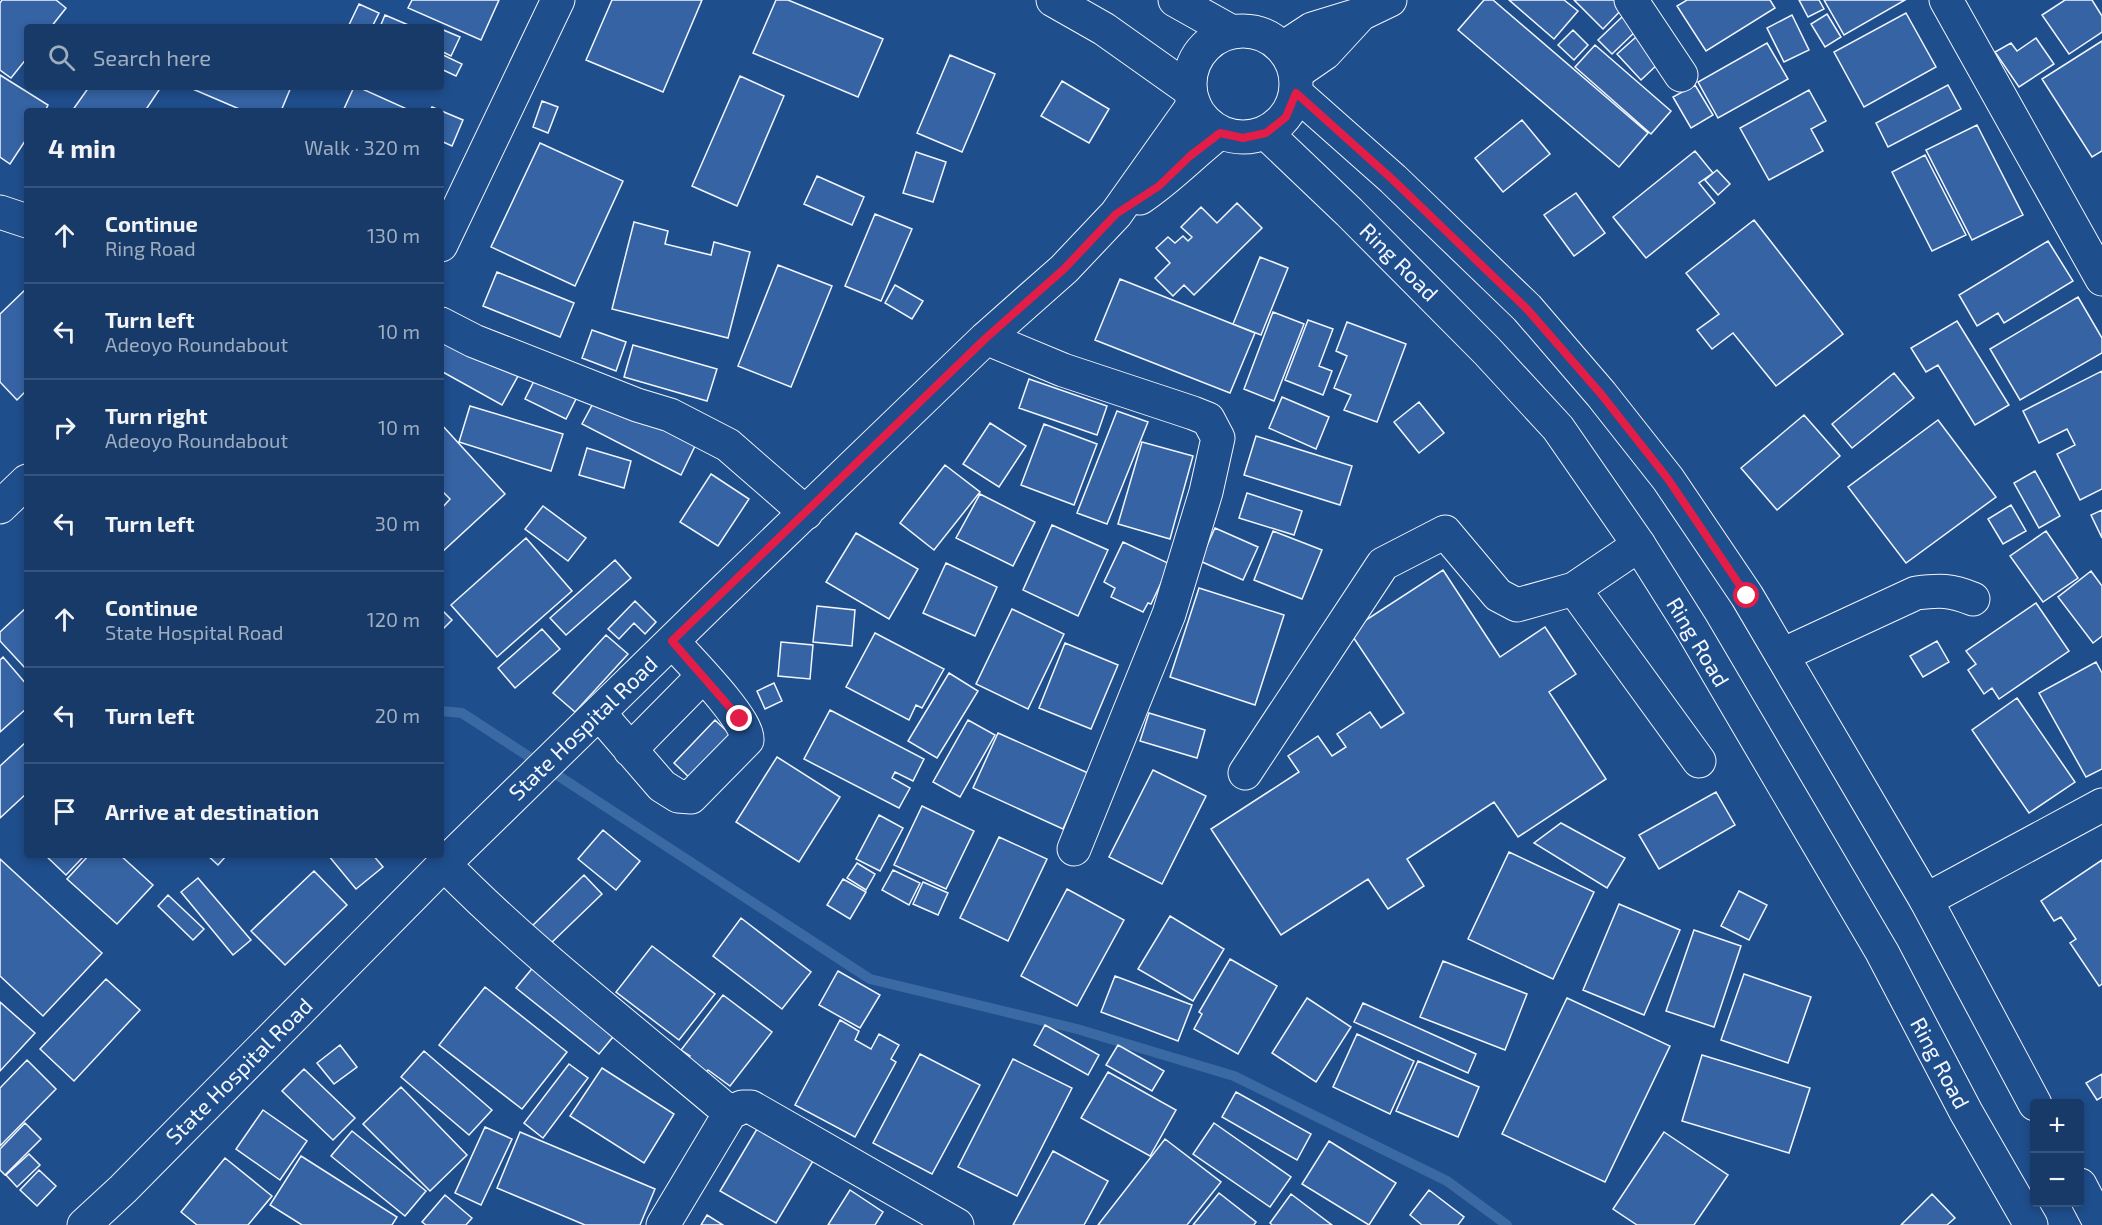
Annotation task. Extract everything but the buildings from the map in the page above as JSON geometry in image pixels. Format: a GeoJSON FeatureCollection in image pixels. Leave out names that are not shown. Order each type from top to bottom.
{"type":"FeatureCollection","features":[{"type":"Feature","properties":{"kind":"street"},"geometry":{"type":"LineString","coordinates":[[444,239],[558,0]]}},
{"type":"Feature","properties":{"kind":"street"},"geometry":{"type":"LineString","coordinates":[[1053,0],[1104,29],[1192,97]]}},
{"type":"Feature","properties":{"kind":"street"},"geometry":{"type":"LineString","coordinates":[[1175,0],[1232,32]]}},
{"type":"Feature","properties":{"kind":"street"},"geometry":{"type":"LineString","coordinates":[[1292,71],[1325,53],[1361,14],[1390,0]]}},
{"type":"Feature","properties":{"kind":"street"},"geometry":{"type":"LineString","coordinates":[[1631,0],[1681,75]]}},
{"type":"Feature","properties":{"kind":"street"},"geometry":{"type":"LineString","coordinates":[[1954,3],[2102,279]]}},
{"type":"Feature","properties":{"kind":"street"},"geometry":{"type":"LineString","coordinates":[[1292,71],[1286,117],[1266,133],[1243,138],[1220,133],[1204,121],[1192,97],[1191,71],[1199,53],[1214,40],[1232,32],[1250,32],[1268,37],[1292,71],[1392,179],[1527,309],[1601,394],[1674,489],[1747,596],[1926,900],[2032,1099]]}},
{"type":"Feature","properties":{"kind":"street"},"geometry":{"type":"LineString","coordinates":[[1116,214],[1192,97]]}},
{"type":"Feature","properties":{"kind":"street"},"geometry":{"type":"LineString","coordinates":[[1116,214],[1159,186],[1190,156],[1220,133]]}},
{"type":"Feature","properties":{"kind":"street","name":"Ring Road"},"geometry":{"type":"LineString","coordinates":[[1266,133],[1349,212],[1487,351],[1558,428],[1639,545],[1692,629],[1882,952],[1966,1112],[2031,1225]]}},
{"type":"Feature","properties":{"kind":"street"},"geometry":{"type":"LineString","coordinates":[[0,212],[24,220]]}},
{"type":"Feature","properties":{"kind":"street","name":"State Hospital Road"},"geometry":{"type":"LineString","coordinates":[[84,1225],[123,1189],[444,864],[598,713],[986,338],[1064,269],[1116,214]]}},
{"type":"Feature","properties":{"kind":"street"},"geometry":{"type":"LineString","coordinates":[[444,325],[485,345],[679,420],[728,445],[806,513]]}},
{"type":"Feature","properties":{"kind":"street"},"geometry":{"type":"LineString","coordinates":[[986,338],[1063,370],[1193,413],[1208,420],[1218,438],[1206,492],[1169,614],[1074,849]]}},
{"type":"Feature","properties":{"kind":"street"},"geometry":{"type":"LineString","coordinates":[[0,507],[24,484]]}},
{"type":"Feature","properties":{"kind":"street"},"geometry":{"type":"LineString","coordinates":[[1245,773],[1383,564],[1446,532],[1498,595],[1517,605],[1574,589],[1639,545]]}},
{"type":"Feature","properties":{"kind":"street"},"geometry":{"type":"LineString","coordinates":[[1574,589],[1699,761]]}},
{"type":"Feature","properties":{"kind":"street"},"geometry":{"type":"LineString","coordinates":[[1782,655],[1916,593],[1940,590],[1956,592],[1973,599]]}},
{"type":"Feature","properties":{"kind":"street"},"geometry":{"type":"LineString","coordinates":[[598,713],[662,786],[678,796],[691,797],[747,740],[745,727],[735,712],[672,641]]}},
{"type":"Feature","properties":{"kind":"street"},"geometry":{"type":"LineString","coordinates":[[630,750],[703,676]]}},
{"type":"Feature","properties":{"kind":"street"},"geometry":{"type":"LineString","coordinates":[[1926,900],[2102,807]]}},
{"type":"Feature","properties":{"kind":"street"},"geometry":{"type":"LineString","coordinates":[[444,864],[482,902],[576,985],[730,1113]]}},
{"type":"Feature","properties":{"kind":"street"},"geometry":{"type":"LineString","coordinates":[[663,1225],[730,1113],[742,1107],[751,1107],[957,1225]]}},
{"type":"Feature","properties":{"kind":"street"},"geometry":{"type":"LineString","coordinates":[[2084,1194],[2101,1225]]}},
{"type":"Feature","properties":{"kind":"waterway"},"geometry":{"type":"LineString","coordinates":[[444,711],[462,713],[870,979],[1077,1029],[1234,1076],[1447,1181],[1507,1225]]}},
{"type":"Feature","properties":{"kind":"route"},"geometry":{"type":"LineString","coordinates":[[740,719],[672,641],[986,338],[1064,269],[1116,214],[1159,186],[1190,156],[1220,133],[1243,138],[1266,133],[1286,117],[1296,93],[1392,179],[1527,309],[1601,394],[1668,479],[1747,596]]}}]}
